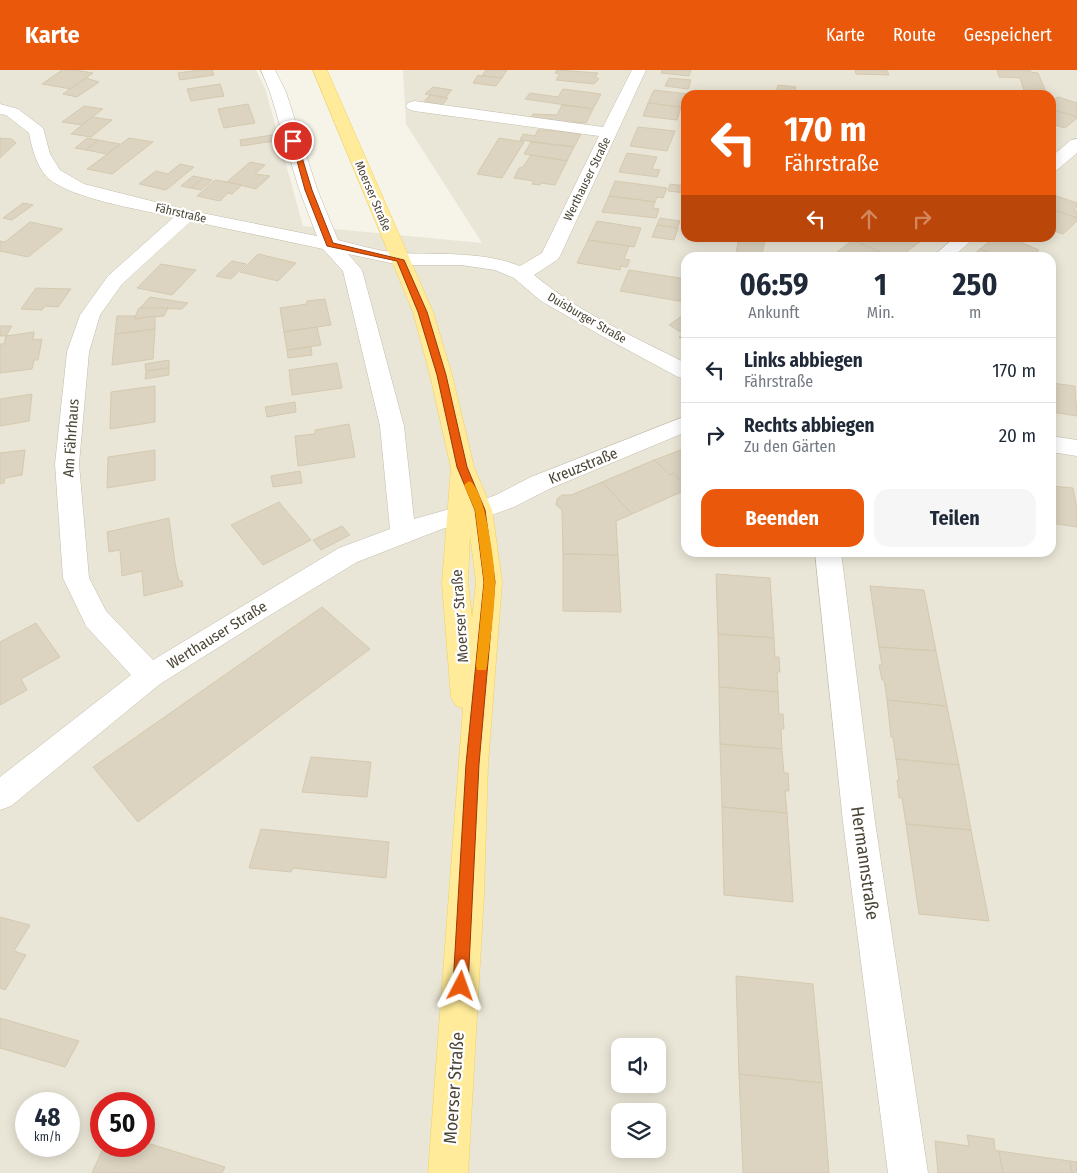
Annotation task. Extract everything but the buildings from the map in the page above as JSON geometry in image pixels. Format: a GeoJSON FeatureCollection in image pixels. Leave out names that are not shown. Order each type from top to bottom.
{"type":"FeatureCollection","features":[{"type":"Feature","properties":{"kind":"main road","name":"Moerser Straße"},"geometry":{"type":"LineString","coordinates":[[320,70],[423,312],[436,357],[462,467],[469,513],[455,583],[473,764],[467,893],[448,1173]]}},
{"type":"Feature","properties":{"kind":"street"},"geometry":{"type":"LineString","coordinates":[[268,70],[278,92],[308,190],[330,245],[352,270],[392,426],[403,533]]}},
{"type":"Feature","properties":{"kind":"street","name":"Werthauser Straße"},"geometry":{"type":"LineString","coordinates":[[521,274],[550,256],[638,70]]}},
{"type":"Feature","properties":{"kind":"street"},"geometry":{"type":"LineString","coordinates":[[414,106],[609,133]]}},
{"type":"Feature","properties":{"kind":"street","name":"Fährstraße"},"geometry":{"type":"LineString","coordinates":[[0,109],[12,112],[37,130],[42,154],[53,173],[78,188],[187,215],[400,260]]}},
{"type":"Feature","properties":{"kind":"street"},"geometry":{"type":"LineString","coordinates":[[1056,162],[1077,144]]}},
{"type":"Feature","properties":{"kind":"street","name":"Am Fährhaus"},"geometry":{"type":"LineString","coordinates":[[150,676],[96,618],[76,578],[67,464],[78,352],[90,315],[114,280],[187,215]]}},
{"type":"Feature","properties":{"kind":"street"},"geometry":{"type":"LineString","coordinates":[[948,252],[960,242]]}},
{"type":"Feature","properties":{"kind":"street","name":"Duisburger Straße"},"geometry":{"type":"LineString","coordinates":[[400,260],[461,259],[499,265],[521,274],[548,297],[609,332],[681,369]]}},
{"type":"Feature","properties":{"kind":"street","name":"Kreuzstraße"},"geometry":{"type":"LineString","coordinates":[[469,513],[505,501],[540,483],[681,425]]}},
{"type":"Feature","properties":{"kind":"street"},"geometry":{"type":"LineString","coordinates":[[1056,445],[1077,448]]}},
{"type":"Feature","properties":{"kind":"street","name":"Werthauser Straße"},"geometry":{"type":"LineString","coordinates":[[0,796],[150,676],[252,612],[348,555],[436,520],[469,513]]}},
{"type":"Feature","properties":{"kind":"street","name":"Hermannstraße"},"geometry":{"type":"LineString","coordinates":[[829,557],[859,822],[908,1173]]}},
{"type":"Feature","properties":{"kind":"shaded area"},"geometry":{"type":"Polygon","coordinates":[[[0,70],[256,70],[265,88],[303,226],[482,243],[406,124],[403,70],[1077,70],[1077,1173],[0,1173],[0,70]]]}},
{"type":"Feature","properties":{"kind":"slow traffic"},"geometry":{"type":"LineString","coordinates":[[469,485],[480,510],[489,582],[481,666]]}},
{"type":"Feature","properties":{"kind":"route"},"geometry":{"type":"LineString","coordinates":[[293,141],[308,190],[330,245],[400,260],[423,312],[441,375],[462,467],[480,510],[489,582],[473,764],[461,986]]}}]}
